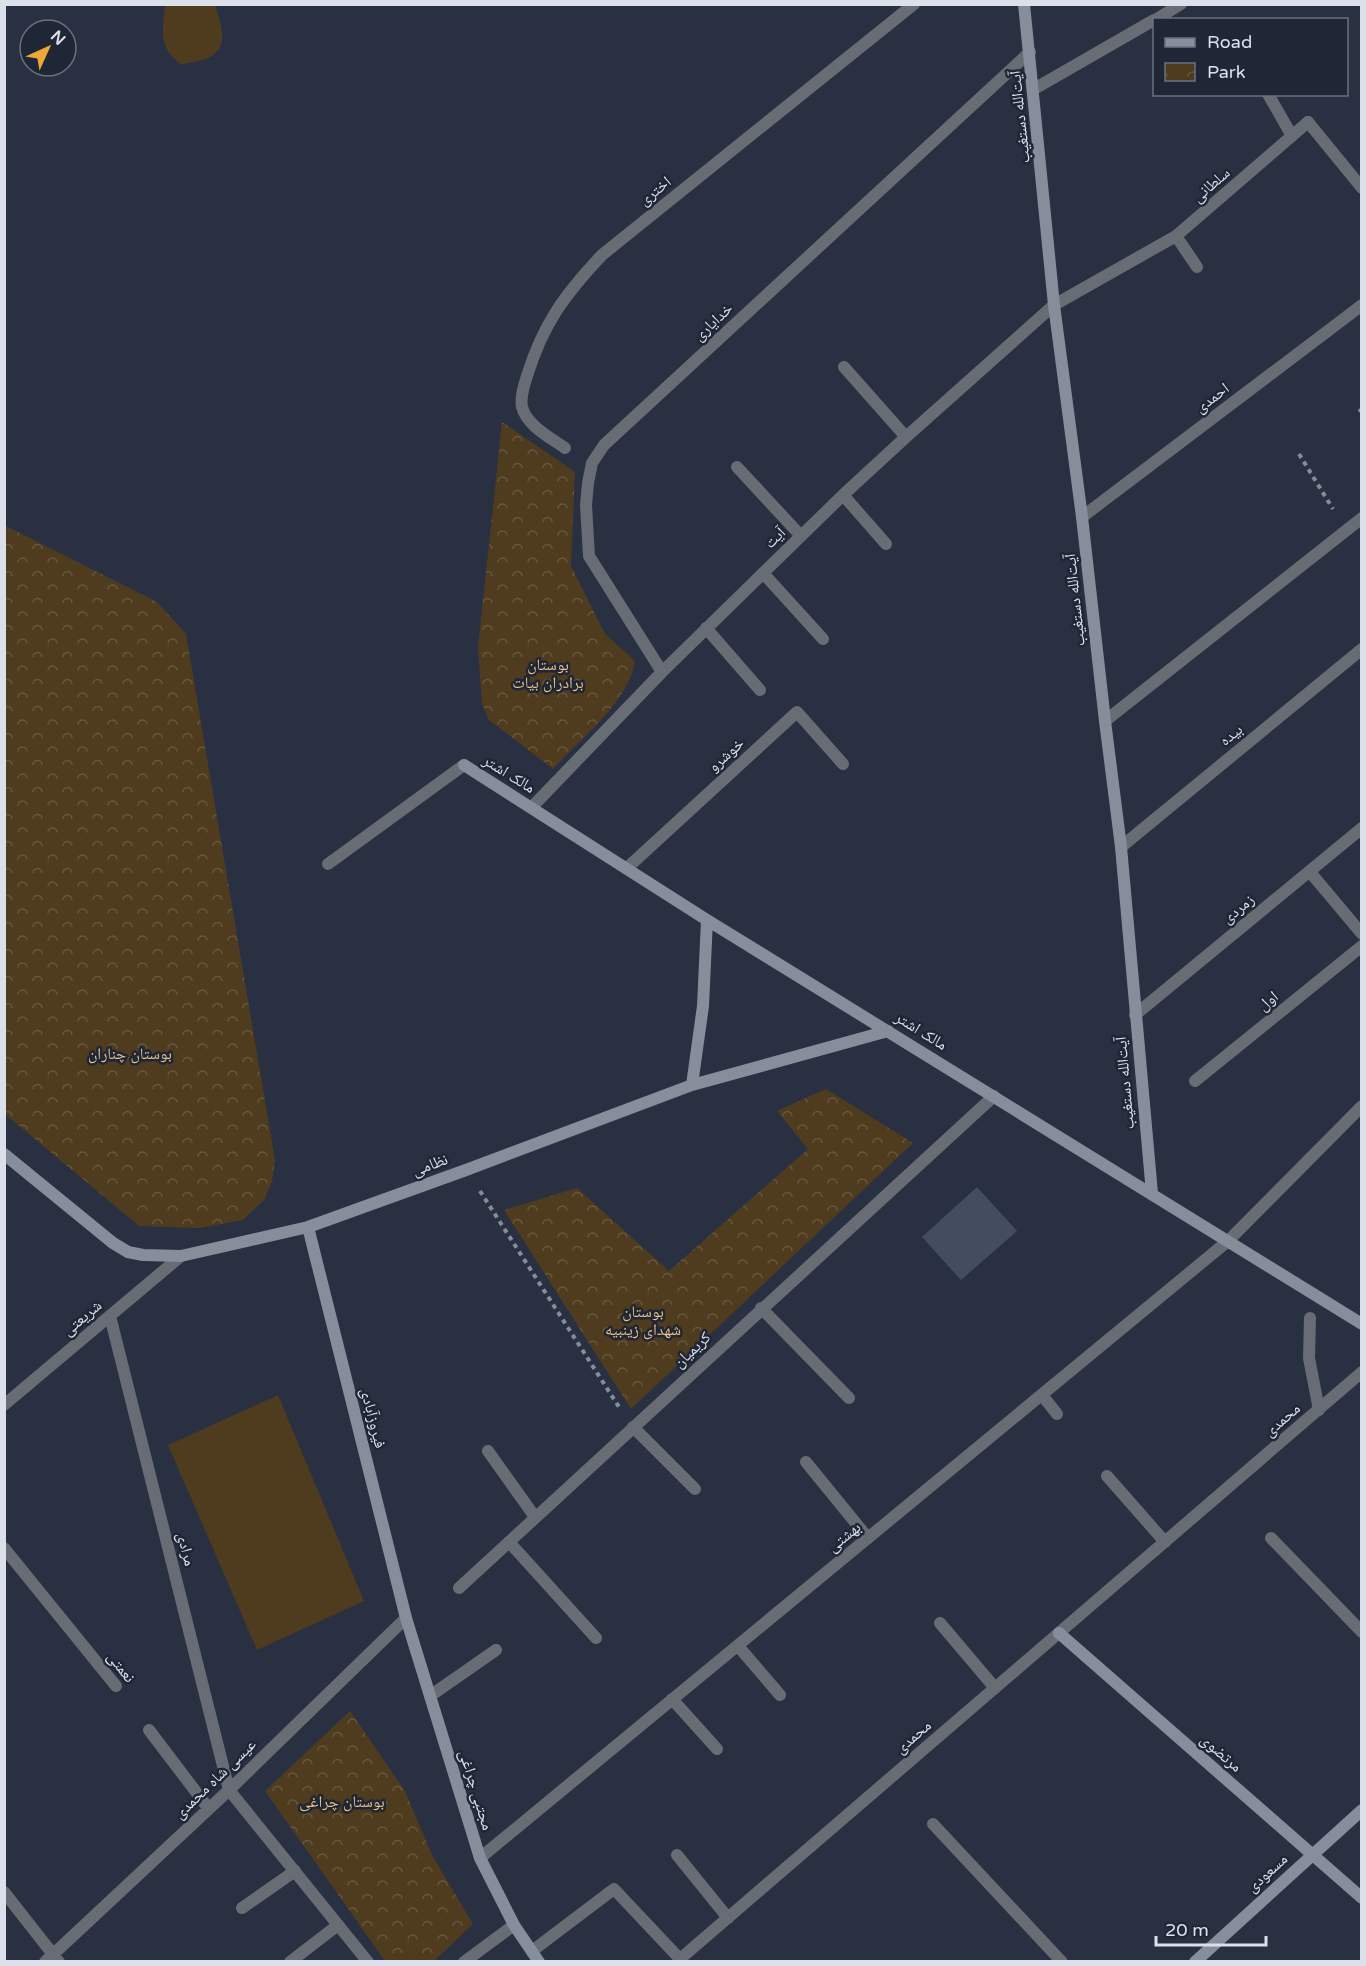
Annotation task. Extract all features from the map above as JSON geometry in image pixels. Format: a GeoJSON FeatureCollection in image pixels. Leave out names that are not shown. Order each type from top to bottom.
{"type":"FeatureCollection","features":[{"type":"Feature","properties":{"kind":"street","name":"اختری"},"geometry":{"type":"LineString","coordinates":[[565,448],[531,422],[522,407],[523,387],[540,338],[552,315],[572,286],[602,255],[914,4]]}},
{"type":"Feature","properties":{"kind":"street","name":"آیت‌الله دستغیب"},"geometry":{"type":"LineString","coordinates":[[1024,4],[1054,306],[1082,517],[1121,847],[1152,1193]]}},
{"type":"Feature","properties":{"kind":"street"},"geometry":{"type":"LineString","coordinates":[[1158,18],[1181,4]]}},
{"type":"Feature","properties":{"kind":"street"},"geometry":{"type":"LineString","coordinates":[[1034,88],[1153,21]]}},
{"type":"Feature","properties":{"kind":"street","name":"خدایاری"},"geometry":{"type":"LineString","coordinates":[[662,672],[589,556],[586,505],[592,463],[604,445],[1030,52]]}},
{"type":"Feature","properties":{"kind":"street"},"geometry":{"type":"LineString","coordinates":[[1269,96],[1292,136]]}},
{"type":"Feature","properties":{"kind":"street","name":"سلطانی"},"geometry":{"type":"LineString","coordinates":[[1054,306],[1176,236],[1308,122],[1362,188]]}},
{"type":"Feature","properties":{"kind":"street"},"geometry":{"type":"LineString","coordinates":[[1176,236],[1197,267]]}},
{"type":"Feature","properties":{"kind":"street","name":"احمدی"},"geometry":{"type":"LineString","coordinates":[[1082,517],[1362,305]]}},
{"type":"Feature","properties":{"kind":"street","name":"آیت"},"geometry":{"type":"LineString","coordinates":[[532,807],[662,672],[843,495],[906,436],[1054,306]]}},
{"type":"Feature","properties":{"kind":"street"},"geometry":{"type":"LineString","coordinates":[[844,366],[906,436]]}},
{"type":"Feature","properties":{"kind":"street"},"geometry":{"type":"LineString","coordinates":[[737,467],[801,536]]}},
{"type":"Feature","properties":{"kind":"street"},"geometry":{"type":"LineString","coordinates":[[843,495],[886,544]]}},
{"type":"Feature","properties":{"kind":"street"},"geometry":{"type":"LineString","coordinates":[[1105,722],[1362,518]]}},
{"type":"Feature","properties":{"kind":"street"},"geometry":{"type":"LineString","coordinates":[[763,573],[823,639]]}},
{"type":"Feature","properties":{"kind":"street"},"geometry":{"type":"LineString","coordinates":[[706,628],[760,690]]}},
{"type":"Feature","properties":{"kind":"street","name":"بیده"},"geometry":{"type":"LineString","coordinates":[[1121,847],[1362,650]]}},
{"type":"Feature","properties":{"kind":"street","name":"خوشرو"},"geometry":{"type":"LineString","coordinates":[[627,868],[797,712],[843,764]]}},
{"type":"Feature","properties":{"kind":"street","name":"مالک اشتر"},"geometry":{"type":"LineString","coordinates":[[328,864],[464,765],[707,920],[1360,1320]]}},
{"type":"Feature","properties":{"kind":"street","name":"زمردی"},"geometry":{"type":"LineString","coordinates":[[1135,1015],[1362,828]]}},
{"type":"Feature","properties":{"kind":"street"},"geometry":{"type":"LineString","coordinates":[[1310,872],[1362,934]]}},
{"type":"Feature","properties":{"kind":"street"},"geometry":{"type":"LineString","coordinates":[[692,1084],[703,1005],[707,920]]}},
{"type":"Feature","properties":{"kind":"street","name":"اول"},"geometry":{"type":"LineString","coordinates":[[1195,1081],[1362,946]]}},
{"type":"Feature","properties":{"kind":"street","name":"نظامی"},"geometry":{"type":"LineString","coordinates":[[4,1154],[128,1252],[143,1256],[181,1256],[308,1227],[692,1084],[888,1031]]}},
{"type":"Feature","properties":{"kind":"street","name":"کریمیان"},"geometry":{"type":"LineString","coordinates":[[459,1588],[994,1096]]}},
{"type":"Feature","properties":{"kind":"street","name":"بهشتی"},"geometry":{"type":"LineString","coordinates":[[480,1858],[1228,1241],[1362,1106]]}},
{"type":"Feature","properties":{"kind":"street","name":"فیروزآبادی"},"geometry":{"type":"LineString","coordinates":[[308,1227],[406,1618]]}},
{"type":"Feature","properties":{"kind":"street","name":"شریعتی"},"geometry":{"type":"LineString","coordinates":[[4,1405],[181,1256]]}},
{"type":"Feature","properties":{"kind":"street"},"geometry":{"type":"LineString","coordinates":[[761,1308],[849,1398]]}},
{"type":"Feature","properties":{"kind":"street","name":"مرادی"},"geometry":{"type":"LineString","coordinates":[[110,1316],[229,1790]]}},
{"type":"Feature","properties":{"kind":"street","name":"محمدی"},"geometry":{"type":"LineString","coordinates":[[1310,1318],[1309,1358],[1318,1410]]}},
{"type":"Feature","properties":{"kind":"street","name":"محمدی"},"geometry":{"type":"LineString","coordinates":[[536,1956],[614,1889],[680,1959],[1362,1372]]}},
{"type":"Feature","properties":{"kind":"street"},"geometry":{"type":"LineString","coordinates":[[1042,1395],[1057,1414]]}},
{"type":"Feature","properties":{"kind":"street"},"geometry":{"type":"LineString","coordinates":[[633,1427],[695,1489]]}},
{"type":"Feature","properties":{"kind":"street"},"geometry":{"type":"LineString","coordinates":[[488,1452],[535,1517]]}},
{"type":"Feature","properties":{"kind":"street"},"geometry":{"type":"LineString","coordinates":[[806,1462],[868,1538]]}},
{"type":"Feature","properties":{"kind":"street"},"geometry":{"type":"LineString","coordinates":[[1107,1476],[1165,1542]]}},
{"type":"Feature","properties":{"kind":"street"},"geometry":{"type":"LineString","coordinates":[[1271,1538],[1362,1632]]}},
{"type":"Feature","properties":{"kind":"street"},"geometry":{"type":"LineString","coordinates":[[508,1542],[596,1638]]}},
{"type":"Feature","properties":{"kind":"street","name":"نعمتی"},"geometry":{"type":"LineString","coordinates":[[4,1548],[116,1686]]}},
{"type":"Feature","properties":{"kind":"street","name":"مجتبی چراغی"},"geometry":{"type":"LineString","coordinates":[[406,1618],[480,1858],[514,1925],[536,1956]]}},
{"type":"Feature","properties":{"kind":"street","name":"عیسی شاه محمدی"},"geometry":{"type":"LineString","coordinates":[[52,1959],[406,1618]]}},
{"type":"Feature","properties":{"kind":"street"},"geometry":{"type":"LineString","coordinates":[[940,1623],[995,1688]]}},
{"type":"Feature","properties":{"kind":"street","name":"مرتضوی"},"geometry":{"type":"LineString","coordinates":[[1059,1633],[1362,1898]]}},
{"type":"Feature","properties":{"kind":"street"},"geometry":{"type":"LineString","coordinates":[[738,1646],[780,1695]]}},
{"type":"Feature","properties":{"kind":"street"},"geometry":{"type":"LineString","coordinates":[[430,1696],[496,1650]]}},
{"type":"Feature","properties":{"kind":"street"},"geometry":{"type":"LineString","coordinates":[[672,1699],[717,1749]]}},
{"type":"Feature","properties":{"kind":"street"},"geometry":{"type":"LineString","coordinates":[[149,1730],[209,1809]]}},
{"type":"Feature","properties":{"kind":"street"},"geometry":{"type":"LineString","coordinates":[[229,1790],[368,1962]]}},
{"type":"Feature","properties":{"kind":"street","name":"مسعودی"},"geometry":{"type":"LineString","coordinates":[[1196,1962],[1362,1810]]}},
{"type":"Feature","properties":{"kind":"street"},"geometry":{"type":"LineString","coordinates":[[933,1824],[1062,1962]]}},
{"type":"Feature","properties":{"kind":"street"},"geometry":{"type":"LineString","coordinates":[[676,1855],[728,1918]]}},
{"type":"Feature","properties":{"kind":"street"},"geometry":{"type":"LineString","coordinates":[[242,1908],[295,1871]]}},
{"type":"Feature","properties":{"kind":"street"},"geometry":{"type":"LineString","coordinates":[[4,1892],[52,1959]]}},
{"type":"Feature","properties":{"kind":"street"},"geometry":{"type":"LineString","coordinates":[[290,1962],[338,1925]]}},
{"type":"Feature","properties":{"kind":"street"},"geometry":{"type":"LineString","coordinates":[[464,1962],[514,1925]]}},
{"type":"Feature","properties":{"kind":"path"},"geometry":{"type":"LineString","coordinates":[[1299,454],[1346,530]]}},
{"type":"Feature","properties":{"kind":"path"},"geometry":{"type":"LineString","coordinates":[[466,1170],[633,1427]]}},
{"type":"Feature","properties":{"kind":"green space"},"geometry":{"type":"Polygon","coordinates":[[[165,5],[215,5],[222,30],[220,47],[208,58],[181,64],[168,51],[163,38],[165,5]]]}},
{"type":"Feature","properties":{"kind":"green space","name":"بوستان برادران بیات"},"geometry":{"type":"Polygon","coordinates":[[[502,422],[575,472],[571,566],[605,634],[635,661],[631,676],[614,705],[553,769],[489,720],[482,704],[478,648],[502,422]]]}},
{"type":"Feature","properties":{"kind":"green space","name":"بوستان چناران"},"geometry":{"type":"Polygon","coordinates":[[[4,525],[157,602],[186,634],[275,1160],[272,1181],[264,1200],[243,1220],[199,1228],[139,1226],[5,1114],[4,525]]]}},
{"type":"Feature","properties":{"kind":"green space","name":"بوستان شهدای زینبیه"},"geometry":{"type":"Polygon","coordinates":[[[826,1089],[913,1143],[631,1409],[504,1210],[577,1188],[669,1271],[808,1149],[777,1111],[826,1089]]]}},
{"type":"Feature","properties":{"kind":"green space"},"geometry":{"type":"Polygon","coordinates":[[[278,1395],[364,1601],[257,1650],[168,1445],[278,1395]]]}},
{"type":"Feature","properties":{"kind":"green space","name":"بوستان چراغی"},"geometry":{"type":"Polygon","coordinates":[[[350,1711],[405,1791],[432,1855],[473,1924],[434,1961],[385,1961],[265,1791],[350,1711]]]}},
{"type":"Feature","properties":{"kind":"building"},"geometry":{"type":"Polygon","coordinates":[[[977,1187],[1017,1231],[961,1280],[922,1237],[977,1187]]]}}]}
